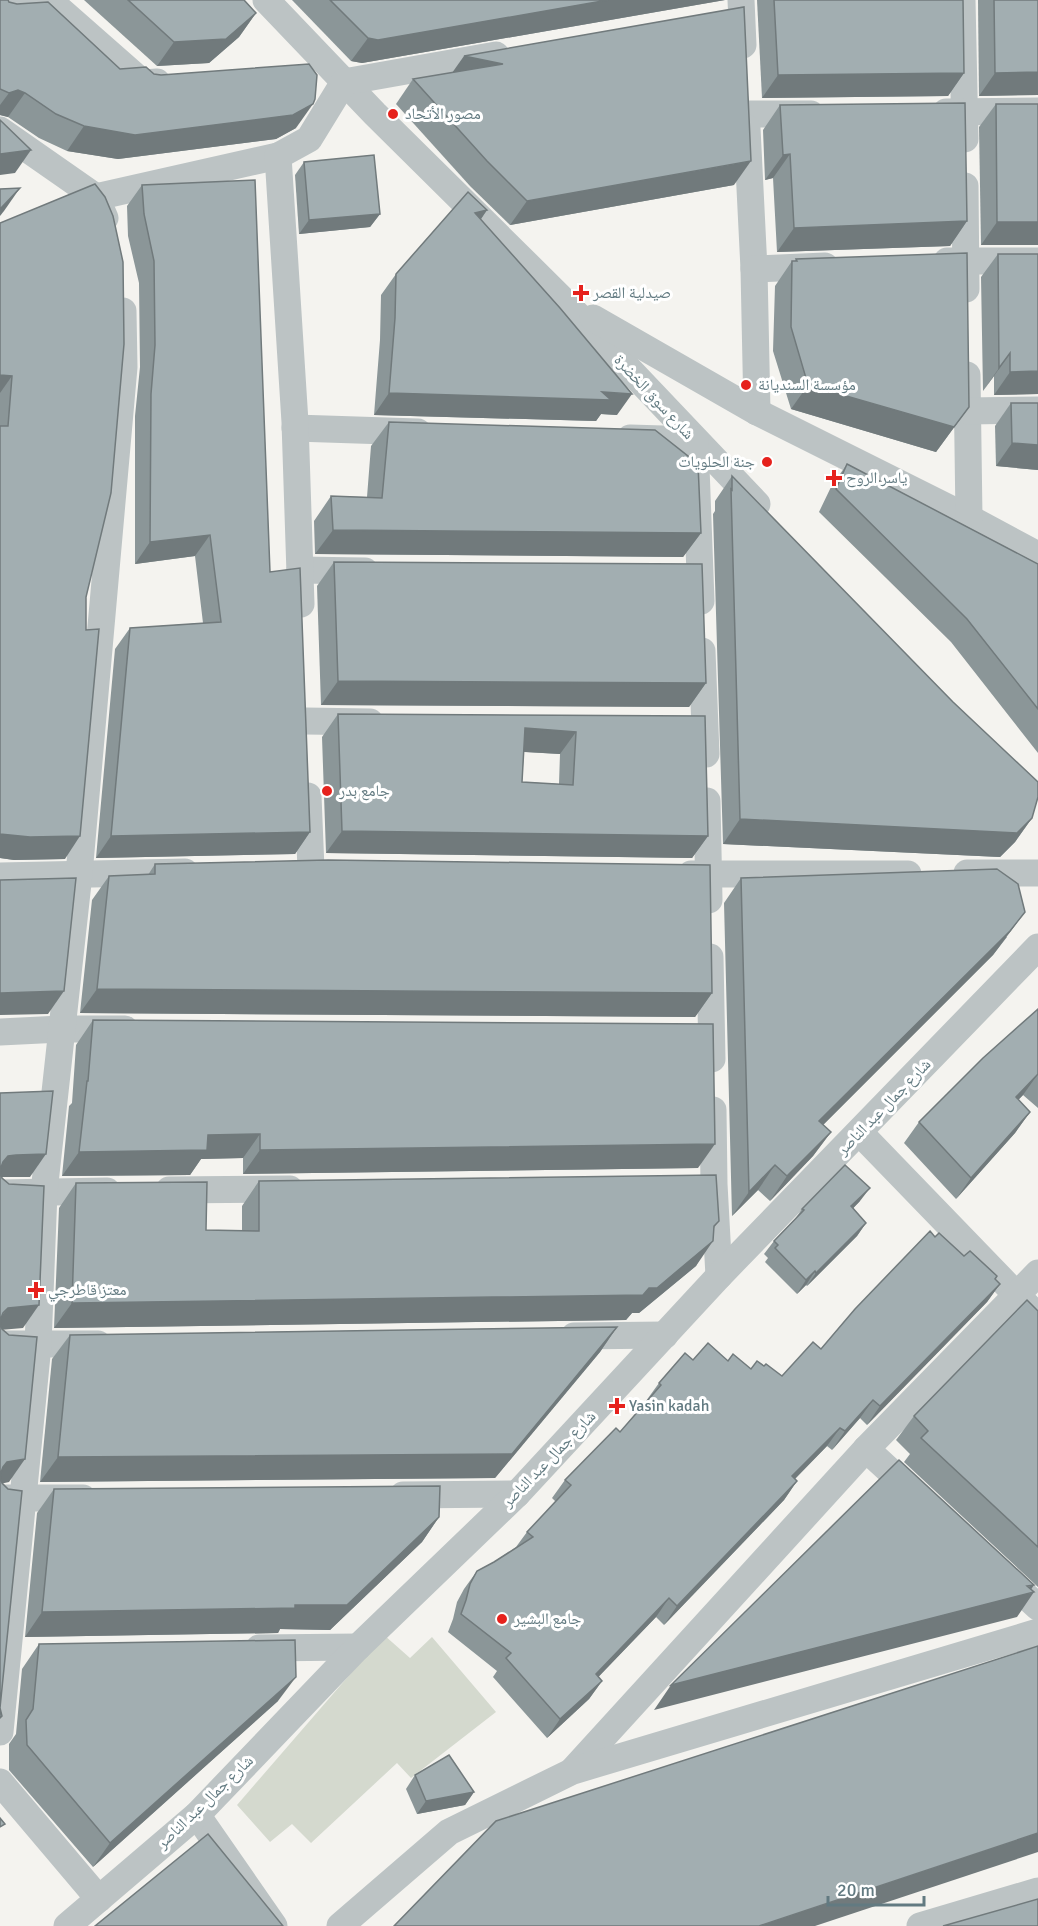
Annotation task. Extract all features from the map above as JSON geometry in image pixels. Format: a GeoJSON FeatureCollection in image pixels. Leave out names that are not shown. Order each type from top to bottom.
{"type":"FeatureCollection","features":[{"type":"Feature","properties":{"kind":"street","name":"شارع سوق الخضرة"},"geometry":{"type":"LineString","coordinates":[[266,0],[338,76],[568,304],[777,525]]}},
{"type":"Feature","properties":{"kind":"street"},"geometry":{"type":"LineString","coordinates":[[962,0],[966,318]]}},
{"type":"Feature","properties":{"kind":"street"},"geometry":{"type":"LineString","coordinates":[[0,12],[58,9],[143,83],[178,80]]}},
{"type":"Feature","properties":{"kind":"street"},"geometry":{"type":"LineString","coordinates":[[734,10],[745,92],[754,269],[757,412]]}},
{"type":"Feature","properties":{"kind":"street"},"geometry":{"type":"LineString","coordinates":[[297,72],[338,76],[520,51]]}},
{"type":"Feature","properties":{"kind":"street"},"geometry":{"type":"LineString","coordinates":[[96,197],[278,156],[309,139],[338,76]]}},
{"type":"Feature","properties":{"kind":"street"},"geometry":{"type":"LineString","coordinates":[[745,92],[838,113]]}},
{"type":"Feature","properties":{"kind":"street"},"geometry":{"type":"LineString","coordinates":[[918,112],[1038,111]]}},
{"type":"Feature","properties":{"kind":"street"},"geometry":{"type":"LineString","coordinates":[[0,130],[96,197],[114,244]]}},
{"type":"Feature","properties":{"kind":"street"},"geometry":{"type":"LineString","coordinates":[[278,156],[295,428],[302,628]]}},
{"type":"Feature","properties":{"kind":"street"},"geometry":{"type":"LineString","coordinates":[[919,262],[1038,261]]}},
{"type":"Feature","properties":{"kind":"street"},"geometry":{"type":"LineString","coordinates":[[754,269],[848,265]]}},
{"type":"Feature","properties":{"kind":"street"},"geometry":{"type":"LineString","coordinates":[[0,1732],[20,1653],[11,1499],[38,1344],[44,1192],[79,874],[124,368],[123,283]]}},
{"type":"Feature","properties":{"kind":"street"},"geometry":{"type":"LineString","coordinates":[[568,304],[757,412],[1038,555]]}},
{"type":"Feature","properties":{"kind":"street"},"geometry":{"type":"LineString","coordinates":[[966,353],[969,518]]}},
{"type":"Feature","properties":{"kind":"street"},"geometry":{"type":"LineString","coordinates":[[967,411],[1038,410]]}},
{"type":"Feature","properties":{"kind":"street"},"geometry":{"type":"LineString","coordinates":[[295,428],[448,433]]}},
{"type":"Feature","properties":{"kind":"street"},"geometry":{"type":"LineString","coordinates":[[601,437],[695,440],[688,573],[693,723],[708,874],[710,926],[700,1033],[702,1184],[719,1276]]}},
{"type":"Feature","properties":{"kind":"street"},"geometry":{"type":"LineString","coordinates":[[300,570],[394,571]]}},
{"type":"Feature","properties":{"kind":"street"},"geometry":{"type":"LineString","coordinates":[[311,870],[306,733],[399,722]]}},
{"type":"Feature","properties":{"kind":"street"},"geometry":{"type":"LineString","coordinates":[[0,876],[207,872]]}},
{"type":"Feature","properties":{"kind":"street"},"geometry":{"type":"LineString","coordinates":[[662,874],[1038,873]]}},
{"type":"Feature","properties":{"kind":"street","name":"شارع جمال عبد الناصر"},"geometry":{"type":"LineString","coordinates":[[67,1926],[197,1815],[358,1647],[517,1494],[719,1276],[1038,947]]}},
{"type":"Feature","properties":{"kind":"street"},"geometry":{"type":"LineString","coordinates":[[0,1032],[144,1029]]}},
{"type":"Feature","properties":{"kind":"street"},"geometry":{"type":"LineString","coordinates":[[860,1133],[1038,1317]]}},
{"type":"Feature","properties":{"kind":"street"},"geometry":{"type":"LineString","coordinates":[[0,1193],[319,1189]]}},
{"type":"Feature","properties":{"kind":"street"},"geometry":{"type":"LineString","coordinates":[[573,1771],[866,1449],[1038,1273]]}},
{"type":"Feature","properties":{"kind":"street"},"geometry":{"type":"LineString","coordinates":[[547,1337],[665,1335]]}},
{"type":"Feature","properties":{"kind":"street"},"geometry":{"type":"LineString","coordinates":[[0,1344],[121,1343]]}},
{"type":"Feature","properties":{"kind":"street"},"geometry":{"type":"LineString","coordinates":[[866,1449],[935,1512]]}},
{"type":"Feature","properties":{"kind":"street"},"geometry":{"type":"LineString","coordinates":[[375,1496],[517,1494]]}},
{"type":"Feature","properties":{"kind":"street"},"geometry":{"type":"LineString","coordinates":[[11,1499],[104,1498]]}},
{"type":"Feature","properties":{"kind":"street"},"geometry":{"type":"LineString","coordinates":[[986,1560],[1038,1607]]}},
{"type":"Feature","properties":{"kind":"street"},"geometry":{"type":"LineString","coordinates":[[340,1926],[449,1832],[573,1771],[1038,1632]]}},
{"type":"Feature","properties":{"kind":"street"},"geometry":{"type":"LineString","coordinates":[[230,1649],[358,1647]]}},
{"type":"Feature","properties":{"kind":"street"},"geometry":{"type":"LineString","coordinates":[[0,1782],[99,1899]]}},
{"type":"Feature","properties":{"kind":"street"},"geometry":{"type":"LineString","coordinates":[[197,1815],[274,1926]]}},
{"type":"Feature","properties":{"kind":"street"},"geometry":{"type":"LineString","coordinates":[[920,1926],[1038,1891]]}},
{"type":"Feature","properties":{"kind":"shaded area"},"geometry":{"type":"Polygon","coordinates":[[[384,1635],[410,1658],[432,1637],[496,1712],[411,1778],[397,1763],[311,1843],[292,1824],[270,1842],[237,1805],[384,1635]]]}},
{"type":"Feature","properties":{"kind":"building"},"geometry":{"type":"Polygon","coordinates":[[[0,0],[8,0],[17,4],[48,2],[120,69],[146,67],[154,74],[161,75],[309,64],[317,75],[315,99],[313,104],[293,115],[135,135],[84,126],[56,114],[25,93],[18,90],[9,93],[0,89],[0,0]]]}},
{"type":"Feature","properties":{"kind":"building"},"geometry":{"type":"Polygon","coordinates":[[[128,0],[244,0],[256,13],[226,39],[174,42],[128,0]]]}},
{"type":"Feature","properties":{"kind":"building"},"geometry":{"type":"Polygon","coordinates":[[[330,0],[608,0],[378,40],[368,38],[330,0]]]}},
{"type":"Feature","properties":{"kind":"building"},"geometry":{"type":"Polygon","coordinates":[[[774,0],[963,0],[964,73],[778,75],[774,0]]]}},
{"type":"Feature","properties":{"kind":"building"},"geometry":{"type":"Polygon","coordinates":[[[994,0],[1038,0],[1038,72],[995,73],[994,0]]]}},
{"type":"Feature","properties":{"kind":"building"},"geometry":{"type":"Polygon","coordinates":[[[744,7],[751,161],[527,201],[487,161],[413,79],[503,64],[464,56],[744,7]]]}},
{"type":"Feature","properties":{"kind":"building"},"geometry":{"type":"Polygon","coordinates":[[[965,103],[967,221],[794,228],[790,154],[783,155],[780,105],[965,103]]]}},
{"type":"Feature","properties":{"kind":"building"},"geometry":{"type":"Polygon","coordinates":[[[996,104],[1038,104],[1038,222],[997,222],[996,104]]]}},
{"type":"Feature","properties":{"kind":"building"},"geometry":{"type":"Polygon","coordinates":[[[0,120],[31,150],[0,154],[0,120]]]}},
{"type":"Feature","properties":{"kind":"building"},"geometry":{"type":"Polygon","coordinates":[[[374,155],[380,214],[309,220],[304,162],[374,155]]]}},
{"type":"Feature","properties":{"kind":"building"},"geometry":{"type":"Polygon","coordinates":[[[255,180],[270,572],[300,568],[310,832],[111,836],[130,628],[221,622],[210,535],[150,542],[151,394],[155,345],[154,261],[144,214],[142,185],[255,180]]]}},
{"type":"Feature","properties":{"kind":"building"},"geometry":{"type":"Polygon","coordinates":[[[95,184],[105,197],[113,216],[123,262],[124,344],[111,493],[86,597],[86,630],[99,629],[80,836],[30,837],[0,834],[0,426],[8,426],[12,376],[0,375],[0,223],[95,184]]]}},
{"type":"Feature","properties":{"kind":"building"},"geometry":{"type":"Polygon","coordinates":[[[20,188],[0,209],[0,189],[20,188]]]}},
{"type":"Feature","properties":{"kind":"building"},"geometry":{"type":"Polygon","coordinates":[[[468,192],[487,210],[475,213],[560,308],[632,394],[602,392],[611,400],[389,393],[396,274],[468,192]]]}},
{"type":"Feature","properties":{"kind":"building"},"geometry":{"type":"Polygon","coordinates":[[[967,253],[969,407],[954,427],[808,385],[791,327],[792,261],[797,261],[796,259],[967,253]]]}},
{"type":"Feature","properties":{"kind":"building"},"geometry":{"type":"Polygon","coordinates":[[[998,254],[1038,254],[1038,371],[1010,372],[1010,353],[999,368],[998,254]]]}},
{"type":"Feature","properties":{"kind":"building"},"geometry":{"type":"Polygon","coordinates":[[[1011,403],[1038,403],[1038,445],[1012,443],[1011,403]]]}},
{"type":"Feature","properties":{"kind":"building"},"geometry":{"type":"Polygon","coordinates":[[[389,422],[655,430],[698,464],[701,533],[333,530],[331,496],[382,498],[389,422]]]}},
{"type":"Feature","properties":{"kind":"building"},"geometry":{"type":"Polygon","coordinates":[[[847,464],[1038,564],[1038,709],[967,619],[836,489],[847,464]]]}},
{"type":"Feature","properties":{"kind":"building"},"geometry":{"type":"Polygon","coordinates":[[[732,476],[953,702],[1038,782],[1038,797],[1032,818],[1017,833],[740,819],[732,476]]]}},
{"type":"Feature","properties":{"kind":"building"},"geometry":{"type":"Polygon","coordinates":[[[334,562],[702,564],[706,683],[338,681],[334,562]]]}},
{"type":"Feature","properties":{"kind":"building"},"geometry":{"type":"Polygon","coordinates":[[[338,714],[705,716],[708,836],[342,831],[338,714]],[[525,728],[522,782],[573,785],[576,732],[525,728]]]}},
{"type":"Feature","properties":{"kind":"building"},"geometry":{"type":"Polygon","coordinates":[[[328,860],[710,865],[712,993],[97,989],[109,876],[155,874],[155,864],[328,860]]]}},
{"type":"Feature","properties":{"kind":"building"},"geometry":{"type":"Polygon","coordinates":[[[997,869],[1018,884],[1025,912],[1010,931],[819,1121],[831,1132],[787,1176],[775,1165],[749,1192],[741,878],[997,869]]]}},
{"type":"Feature","properties":{"kind":"building"},"geometry":{"type":"Polygon","coordinates":[[[76,878],[64,991],[0,993],[0,880],[76,878]]]}},
{"type":"Feature","properties":{"kind":"building"},"geometry":{"type":"Polygon","coordinates":[[[1038,1009],[1038,1074],[1016,1097],[1030,1112],[971,1178],[919,1122],[983,1058],[1038,1009]]]}},
{"type":"Feature","properties":{"kind":"building"},"geometry":{"type":"Polygon","coordinates":[[[93,1020],[713,1024],[715,1144],[260,1150],[260,1134],[208,1135],[207,1150],[79,1152],[93,1020]]]}},
{"type":"Feature","properties":{"kind":"building"},"geometry":{"type":"Polygon","coordinates":[[[53,1091],[46,1154],[8,1156],[0,1170],[0,1093],[53,1091]]]}},
{"type":"Feature","properties":{"kind":"building"},"geometry":{"type":"Polygon","coordinates":[[[845,1165],[870,1188],[851,1206],[866,1223],[816,1273],[815,1271],[806,1280],[775,1248],[778,1245],[774,1241],[845,1165]]]}},
{"type":"Feature","properties":{"kind":"building"},"geometry":{"type":"Polygon","coordinates":[[[0,1170],[2,1178],[9,1184],[44,1186],[39,1305],[8,1308],[0,1321],[0,1170]]]}},
{"type":"Feature","properties":{"kind":"building"},"geometry":{"type":"Polygon","coordinates":[[[716,1175],[719,1221],[714,1226],[713,1241],[657,1288],[649,1288],[643,1295],[72,1303],[76,1183],[207,1182],[206,1230],[259,1231],[259,1181],[716,1175]]]}},
{"type":"Feature","properties":{"kind":"building"},"geometry":{"type":"Polygon","coordinates":[[[930,1231],[935,1237],[939,1233],[964,1256],[970,1251],[997,1276],[995,1279],[1000,1284],[880,1406],[873,1400],[845,1431],[840,1428],[792,1476],[797,1481],[677,1606],[669,1598],[596,1674],[602,1681],[560,1719],[506,1658],[511,1653],[461,1614],[470,1584],[477,1571],[533,1537],[527,1532],[571,1485],[565,1480],[616,1428],[620,1432],[685,1353],[693,1360],[708,1343],[728,1361],[733,1354],[751,1369],[757,1361],[764,1366],[766,1364],[782,1376],[813,1342],[821,1349],[855,1309],[930,1231]]]}},
{"type":"Feature","properties":{"kind":"building"},"geometry":{"type":"Polygon","coordinates":[[[1027,1300],[1038,1311],[1038,1547],[921,1438],[928,1431],[914,1416],[1027,1300]]]}},
{"type":"Feature","properties":{"kind":"building"},"geometry":{"type":"Polygon","coordinates":[[[0,1321],[2,1329],[9,1335],[37,1337],[25,1459],[7,1462],[0,1475],[0,1321]]]}},
{"type":"Feature","properties":{"kind":"building"},"geometry":{"type":"Polygon","coordinates":[[[617,1327],[512,1454],[58,1457],[70,1335],[617,1327]]]}},
{"type":"Feature","properties":{"kind":"building"},"geometry":{"type":"Polygon","coordinates":[[[899,1460],[1034,1585],[1027,1586],[1034,1592],[671,1685],[899,1460]]]}},
{"type":"Feature","properties":{"kind":"building"},"geometry":{"type":"Polygon","coordinates":[[[0,1475],[2,1483],[8,1489],[22,1491],[0,1708],[0,1475]]]}},
{"type":"Feature","properties":{"kind":"building"},"geometry":{"type":"Polygon","coordinates":[[[440,1486],[439,1517],[347,1605],[295,1605],[295,1608],[42,1612],[54,1489],[440,1486]]]}},
{"type":"Feature","properties":{"kind":"building"},"geometry":{"type":"Polygon","coordinates":[[[295,1640],[296,1677],[110,1843],[27,1745],[26,1720],[33,1709],[39,1644],[295,1640]]]}},
{"type":"Feature","properties":{"kind":"building"},"geometry":{"type":"Polygon","coordinates":[[[1038,1646],[1038,1833],[759,1926],[394,1926],[496,1821],[1038,1646]]]}},
{"type":"Feature","properties":{"kind":"building"},"geometry":{"type":"Polygon","coordinates":[[[449,1755],[474,1792],[426,1801],[415,1775],[449,1755]]]}},
{"type":"Feature","properties":{"kind":"building"},"geometry":{"type":"Polygon","coordinates":[[[208,1834],[283,1926],[95,1926],[208,1834]]]}},
{"type":"Feature","properties":{"kind":"building"},"geometry":{"type":"Polygon","coordinates":[[[1038,1899],[1038,1926],[943,1926],[1038,1899]]]}},
{"type":"Feature","properties":{"kind":"place","name":"مصور اﻷتحاد"},"geometry":{"type":"Point","coordinates":[393,114]}},
{"type":"Feature","properties":{"kind":"place","name":"صيدلية القصر"},"geometry":{"type":"Point","coordinates":[581,293]}},
{"type":"Feature","properties":{"kind":"place","name":"مؤسسة السنديانة"},"geometry":{"type":"Point","coordinates":[746,385]}},
{"type":"Feature","properties":{"kind":"place","name":"جنة الحلويات"},"geometry":{"type":"Point","coordinates":[767,462]}},
{"type":"Feature","properties":{"kind":"place","name":"ياسر الروح"},"geometry":{"type":"Point","coordinates":[834,478]}},
{"type":"Feature","properties":{"kind":"place","name":"جامع بدر"},"geometry":{"type":"Point","coordinates":[327,791]}},
{"type":"Feature","properties":{"kind":"place","name":"معتز قاطرجي"},"geometry":{"type":"Point","coordinates":[36,1290]}},
{"type":"Feature","properties":{"kind":"place","name":"Yasin kadah"},"geometry":{"type":"Point","coordinates":[617,1406]}},
{"type":"Feature","properties":{"kind":"place","name":"جامع البشير"},"geometry":{"type":"Point","coordinates":[502,1619]}}]}
